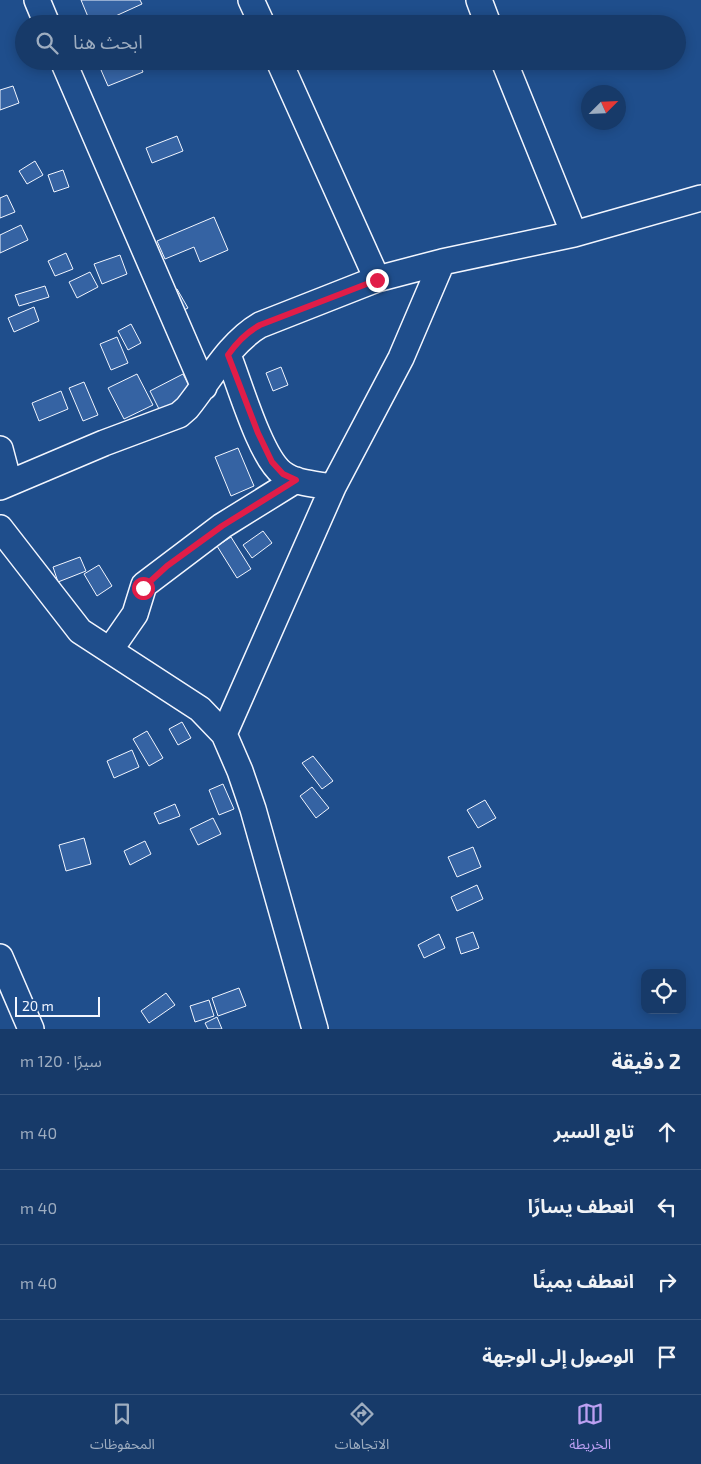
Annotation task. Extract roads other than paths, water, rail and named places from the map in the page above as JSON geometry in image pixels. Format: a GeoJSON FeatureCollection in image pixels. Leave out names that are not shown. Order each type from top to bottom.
{"type":"FeatureCollection","features":[{"type":"Feature","properties":{"kind":"street"},"geometry":{"type":"LineString","coordinates":[[37,0],[43,15]]}},
{"type":"Feature","properties":{"kind":"street"},"geometry":{"type":"LineString","coordinates":[[251,0],[258,15]]}},
{"type":"Feature","properties":{"kind":"street"},"geometry":{"type":"LineString","coordinates":[[479,0],[485,15]]}},
{"type":"Feature","properties":{"kind":"street"},"geometry":{"type":"LineString","coordinates":[[67,70],[204,387]]}},
{"type":"Feature","properties":{"kind":"street"},"geometry":{"type":"LineString","coordinates":[[283,70],[377,280]]}},
{"type":"Feature","properties":{"kind":"street"},"geometry":{"type":"LineString","coordinates":[[508,70],[574,234]]}},
{"type":"Feature","properties":{"kind":"street"},"geometry":{"type":"LineString","coordinates":[[0,450],[5,485],[104,443],[179,415],[204,387],[228,355],[250,331],[260,325],[377,280],[442,262],[574,234],[701,198]]}},
{"type":"Feature","properties":{"kind":"street"},"geometry":{"type":"LineString","coordinates":[[224,734],[333,487],[401,358],[442,262]]}},
{"type":"Feature","properties":{"kind":"street"},"geometry":{"type":"LineString","coordinates":[[228,355],[258,433],[272,462],[283,474],[296,480],[333,487]]}},
{"type":"Feature","properties":{"kind":"street"},"geometry":{"type":"LineString","coordinates":[[110,650],[135,614],[144,585],[222,526],[296,480]]}},
{"type":"Feature","properties":{"kind":"street"},"geometry":{"type":"LineString","coordinates":[[0,528],[71,622],[85,634],[200,709],[224,734],[240,771],[253,810],[315,1029]]}},
{"type":"Feature","properties":{"kind":"street"},"geometry":{"type":"LineString","coordinates":[[0,958],[31,1029]]}}]}
